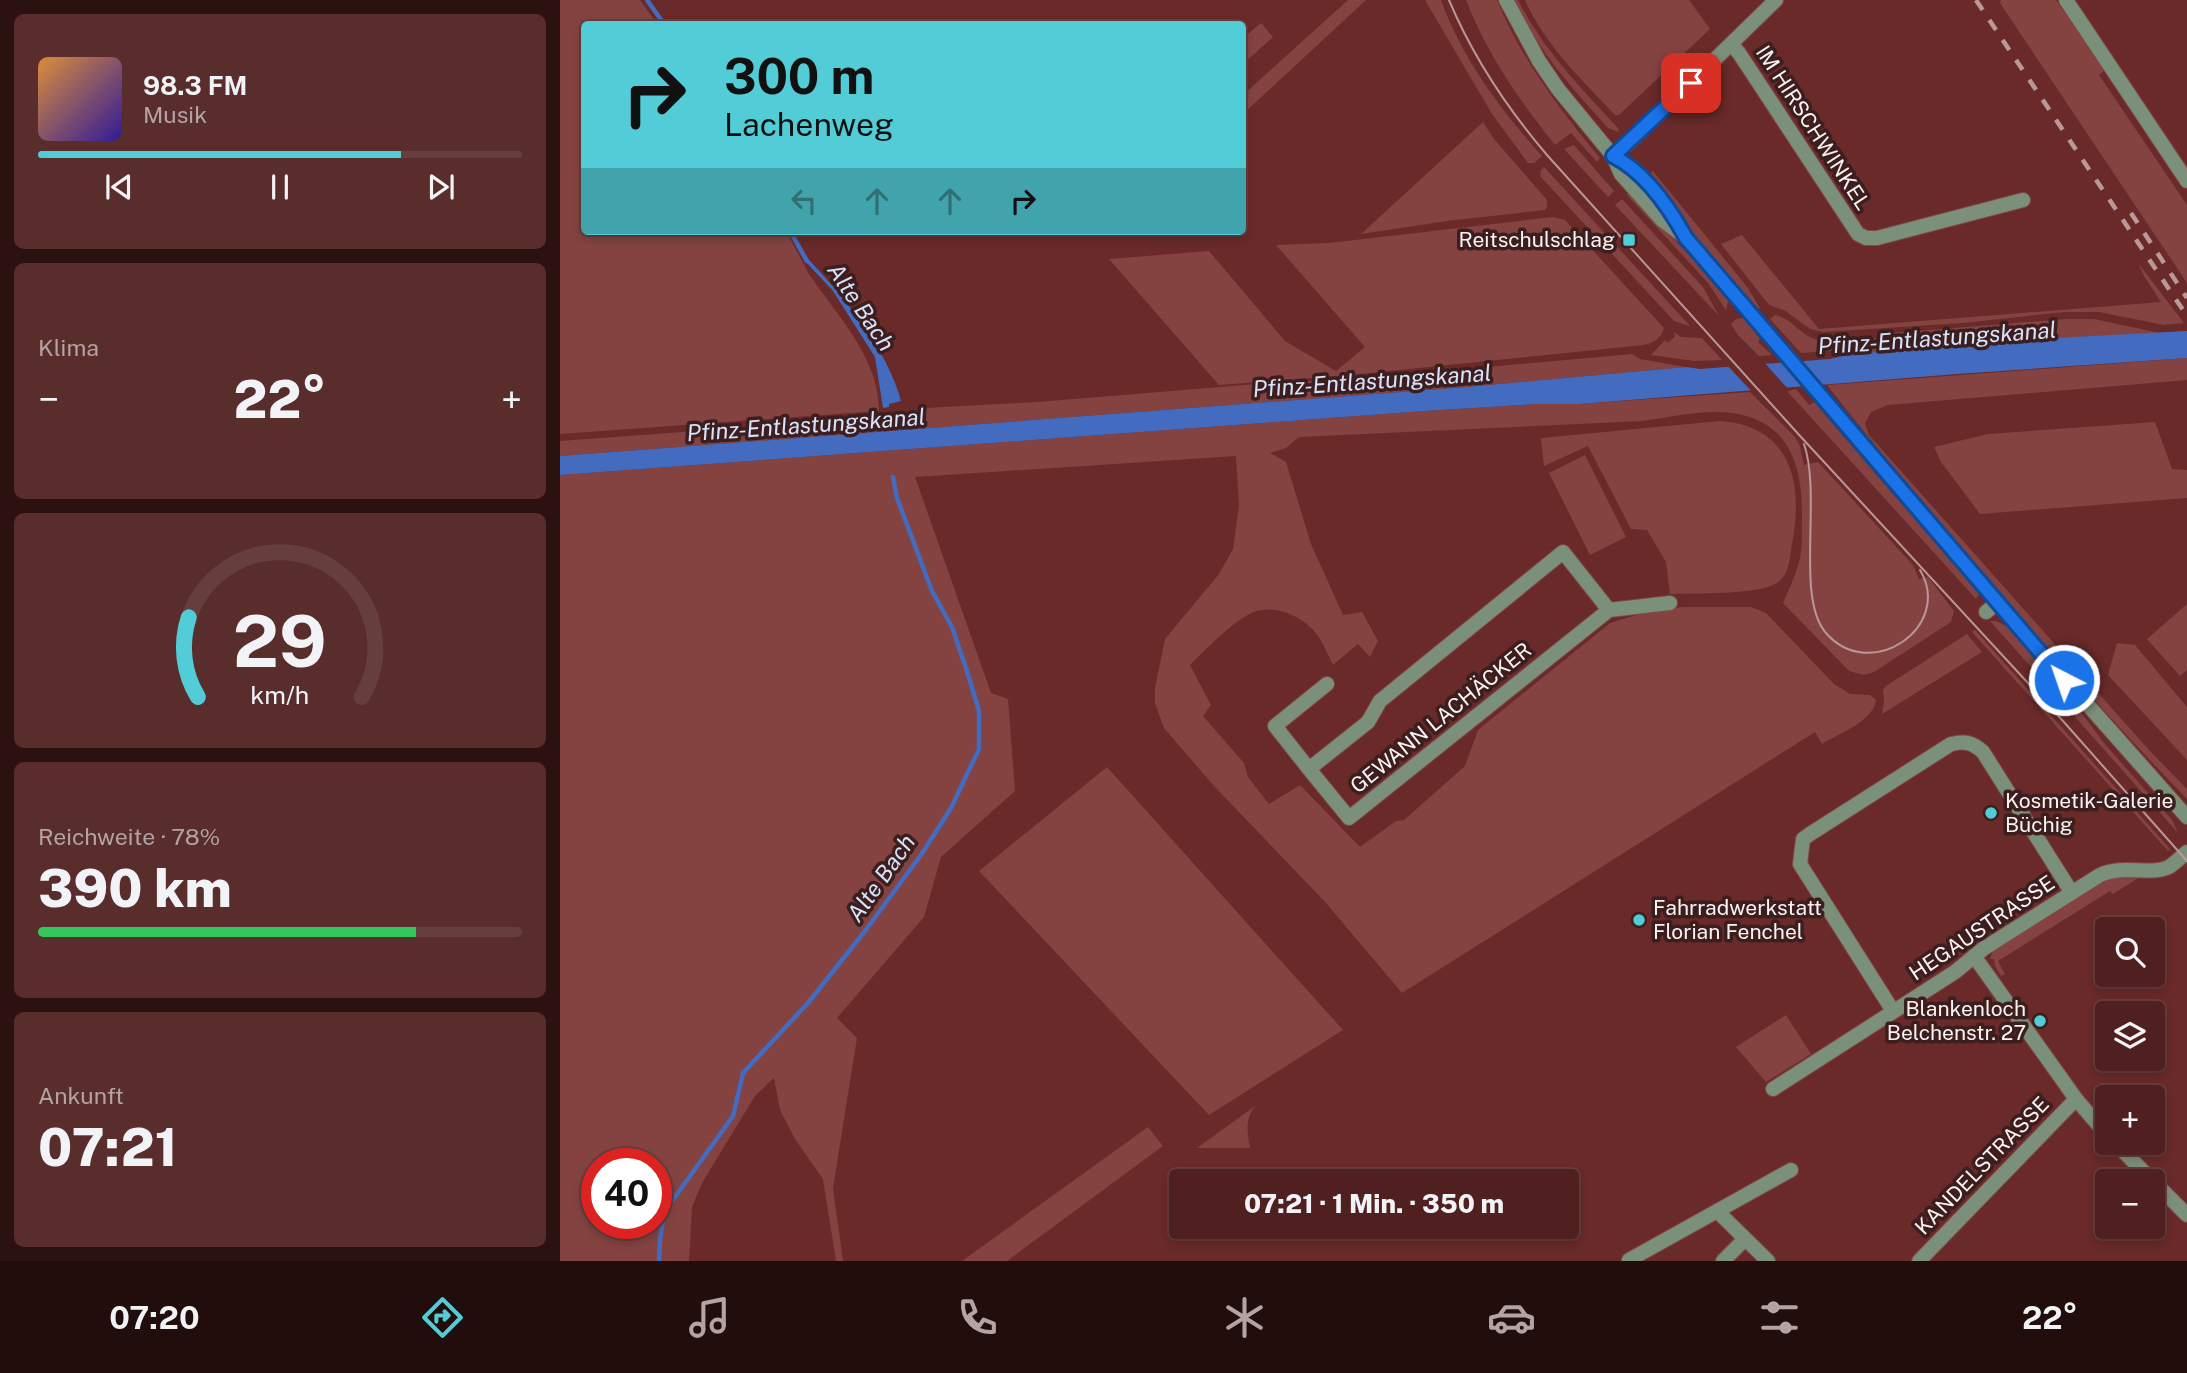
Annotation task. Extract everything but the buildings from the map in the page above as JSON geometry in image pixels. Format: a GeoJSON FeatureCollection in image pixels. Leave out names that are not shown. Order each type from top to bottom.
{"type":"FeatureCollection","features":[{"type":"Feature","properties":{"kind":"street"},"geometry":{"type":"LineString","coordinates":[[1506,0],[1524,35],[1558,89],[1613,156],[1626,162],[1672,212],[1686,238],[1817,390],[1991,607],[2187,817]]}},
{"type":"Feature","properties":{"kind":"street"},"geometry":{"type":"LineString","coordinates":[[1613,156],[1776,0]]}},
{"type":"Feature","properties":{"kind":"street"},"geometry":{"type":"LineString","coordinates":[[2066,0],[2187,181]]}},
{"type":"Feature","properties":{"kind":"street","name":"IM HIRSCHWINKEL"},"geometry":{"type":"LineString","coordinates":[[1731,44],[1858,234],[1866,238],[1877,238],[2023,200]]}},
{"type":"Feature","properties":{"kind":"street","name":"GEWANN LACHÄCKER"},"geometry":{"type":"LineString","coordinates":[[1309,769],[1368,722],[1380,701],[1563,552],[1609,610],[1349,818],[1309,769],[1275,726],[1327,684]]}},
{"type":"Feature","properties":{"kind":"street"},"geometry":{"type":"LineString","coordinates":[[1609,610],[1670,603]]}},
{"type":"Feature","properties":{"kind":"street"},"geometry":{"type":"LineString","coordinates":[[1893,1011],[1800,864],[1803,839],[1810,834],[1951,744],[1964,741],[1975,744],[1983,752],[2073,893]]}},
{"type":"Feature","properties":{"kind":"street","name":"HEGAUSTRASSE"},"geometry":{"type":"LineString","coordinates":[[1773,1089],[2110,870],[2159,870],[2170,866],[2187,852]]}},
{"type":"Feature","properties":{"kind":"street"},"geometry":{"type":"LineString","coordinates":[[1974,956],[2076,1099],[2095,1121]]}},
{"type":"Feature","properties":{"kind":"street","name":"KANDELSTRASSE"},"geometry":{"type":"LineString","coordinates":[[1919,1261],[2076,1099]]}},
{"type":"Feature","properties":{"kind":"street"},"geometry":{"type":"LineString","coordinates":[[2127,1155],[2187,1215]]}},
{"type":"Feature","properties":{"kind":"street"},"geometry":{"type":"LineString","coordinates":[[1629,1260],[1791,1170]]}},
{"type":"Feature","properties":{"kind":"street"},"geometry":{"type":"LineString","coordinates":[[1717,1211],[1768,1261]]}},
{"type":"Feature","properties":{"kind":"street"},"geometry":{"type":"LineString","coordinates":[[1723,1261],[1745,1239]]}},
{"type":"Feature","properties":{"kind":"shaded area"},"geometry":{"type":"Polygon","coordinates":[[[560,0],[640,0],[655,21],[581,21],[581,235],[788,235],[809,274],[864,355],[877,391],[879,411],[560,434],[560,0]]]}},
{"type":"Feature","properties":{"kind":"shaded area"},"geometry":{"type":"Polygon","coordinates":[[[1348,0],[1366,0],[1246,111],[1246,92],[1348,0]]]}},
{"type":"Feature","properties":{"kind":"shaded area"},"geometry":{"type":"Polygon","coordinates":[[[1425,0],[1441,0],[1460,43],[1484,83],[1542,156],[1534,163],[1528,163],[1492,114],[1425,0]]]}},
{"type":"Feature","properties":{"kind":"shaded area"},"geometry":{"type":"Polygon","coordinates":[[[1466,0],[1497,0],[1530,63],[1556,102],[1600,158],[1597,162],[1571,133],[1555,145],[1505,76],[1466,0]]]}},
{"type":"Feature","properties":{"kind":"shaded area"},"geometry":{"type":"Polygon","coordinates":[[[1515,0],[1518,0],[1551,51],[1619,132],[1608,128],[1556,68],[1533,35],[1515,0]]]}},
{"type":"Feature","properties":{"kind":"shaded area"},"geometry":{"type":"Polygon","coordinates":[[[1525,0],[1689,0],[1710,29],[1619,115],[1615,115],[1554,47],[1525,0]]]}},
{"type":"Feature","properties":{"kind":"shaded area"},"geometry":{"type":"Polygon","coordinates":[[[2001,0],[2056,0],[2105,70],[2099,75],[2187,205],[2187,283],[2000,3],[2001,0]]]}},
{"type":"Feature","properties":{"kind":"shaded area"},"geometry":{"type":"Polygon","coordinates":[[[1261,23],[1273,37],[1246,61],[1246,36],[1261,23]]]}},
{"type":"Feature","properties":{"kind":"shaded area"},"geometry":{"type":"Polygon","coordinates":[[[1483,122],[1494,139],[1547,200],[1545,210],[1361,234],[1483,122]]]}},
{"type":"Feature","properties":{"kind":"shaded area"},"geometry":{"type":"Polygon","coordinates":[[[1574,145],[1614,191],[1608,197],[1564,149],[1574,145]]]}},
{"type":"Feature","properties":{"kind":"shaded area"},"geometry":{"type":"Polygon","coordinates":[[[1544,167],[1690,326],[1674,321],[1540,176],[1544,167]]]}},
{"type":"Feature","properties":{"kind":"shaded area"},"geometry":{"type":"Polygon","coordinates":[[[1653,171],[1748,288],[1760,308],[1758,309],[1702,245],[1676,208],[1648,176],[1653,171]]]}},
{"type":"Feature","properties":{"kind":"shaded area"},"geometry":{"type":"Polygon","coordinates":[[[1628,192],[1690,256],[1728,301],[1726,310],[1708,283],[1627,195],[1628,192]]]}},
{"type":"Feature","properties":{"kind":"shaded area"},"geometry":{"type":"Polygon","coordinates":[[[1622,199],[1703,287],[1719,316],[1615,205],[1622,199]]]}},
{"type":"Feature","properties":{"kind":"shaded area"},"geometry":{"type":"Polygon","coordinates":[[[1553,217],[1565,220],[1664,328],[1657,339],[1644,345],[1341,376],[1219,385],[1109,259],[1209,251],[1285,341],[1336,371],[1365,347],[1276,245],[1329,243],[1553,217]]]}},
{"type":"Feature","properties":{"kind":"shaded area"},"geometry":{"type":"Polygon","coordinates":[[[1742,235],[1819,329],[2161,302],[2138,263],[2184,323],[2164,325],[2099,312],[2065,312],[1963,323],[1823,332],[1810,329],[1784,310],[1769,305],[1721,244],[1742,235]]]}},
{"type":"Feature","properties":{"kind":"shaded area"},"geometry":{"type":"Polygon","coordinates":[[[1775,315],[1814,339],[1828,341],[1864,337],[1868,341],[1830,351],[1801,353],[1770,319],[1775,315]]]}},
{"type":"Feature","properties":{"kind":"shaded area"},"geometry":{"type":"Polygon","coordinates":[[[1743,318],[1760,339],[1758,342],[1772,355],[1759,356],[1737,334],[1731,324],[1736,319],[1743,318]]]}},
{"type":"Feature","properties":{"kind":"shaded area"},"geometry":{"type":"Polygon","coordinates":[[[2094,319],[2160,333],[2035,339],[1852,354],[1870,349],[1892,333],[2094,319]]]}},
{"type":"Feature","properties":{"kind":"shaded area"},"geometry":{"type":"Polygon","coordinates":[[[1674,332],[1681,337],[1702,338],[1722,360],[1694,361],[1651,355],[1665,340],[1668,343],[1675,336],[1674,332]]]}},
{"type":"Feature","properties":{"kind":"shaded area"},"geometry":{"type":"Polygon","coordinates":[[[1632,354],[1640,359],[1686,367],[1467,387],[560,456],[560,441],[889,417],[925,408],[1037,402],[1294,381],[1332,381],[1632,354]]]}},
{"type":"Feature","properties":{"kind":"shaded area"},"geometry":{"type":"Polygon","coordinates":[[[2187,358],[2187,380],[1888,405],[1871,412],[1865,423],[1869,435],[2149,750],[2187,789],[2187,799],[2031,630],[1827,385],[2187,358]]]}},
{"type":"Feature","properties":{"kind":"shaded area"},"geometry":{"type":"Polygon","coordinates":[[[1796,389],[1809,405],[1814,402],[1979,594],[1976,599],[1787,391],[1796,389]]]}},
{"type":"Feature","properties":{"kind":"shaded area"},"geometry":{"type":"Polygon","coordinates":[[[1750,392],[1795,437],[1804,465],[1818,462],[1913,565],[1919,579],[1928,577],[1954,611],[1951,622],[1874,672],[1864,675],[1849,671],[1783,603],[1792,583],[1802,544],[1800,484],[1786,444],[1765,424],[1750,417],[1711,412],[1643,421],[1299,437],[1286,448],[1270,453],[1286,462],[1311,544],[1343,615],[1362,612],[1378,641],[1370,657],[1358,644],[1333,665],[1314,630],[1305,622],[1284,612],[1261,610],[1238,621],[1190,665],[1211,705],[1203,716],[1244,763],[1248,777],[1269,804],[1300,785],[1360,847],[1396,821],[1404,820],[1465,766],[1478,730],[1610,623],[1647,612],[1683,607],[1751,607],[1766,613],[1834,684],[1850,694],[1870,695],[1876,700],[1869,714],[1854,726],[1822,744],[1815,732],[1402,993],[1326,903],[1214,786],[1164,728],[1155,703],[1155,688],[1165,639],[1219,574],[1233,549],[1239,506],[1236,456],[915,477],[991,693],[1008,699],[1015,791],[941,857],[924,917],[837,1018],[857,1038],[833,1188],[843,1261],[836,1261],[823,1179],[795,1139],[780,1110],[774,1078],[755,1096],[702,1183],[692,1207],[689,1261],[560,1261],[560,475],[1536,404],[1579,404],[1750,392]]]}},
{"type":"Feature","properties":{"kind":"shaded area"},"geometry":{"type":"Polygon","coordinates":[[[1720,421],[1744,425],[1763,434],[1777,446],[1787,461],[1793,480],[1795,521],[1788,566],[1781,580],[1768,587],[1670,594],[1666,562],[1647,530],[1631,529],[1588,446],[1544,466],[1541,438],[1720,421]]]}},
{"type":"Feature","properties":{"kind":"shaded area"},"geometry":{"type":"Polygon","coordinates":[[[2155,422],[2172,469],[2187,470],[2187,498],[1980,514],[1941,462],[1934,447],[1988,434],[2155,422]]]}},
{"type":"Feature","properties":{"kind":"shaded area"},"geometry":{"type":"Polygon","coordinates":[[[1585,455],[1626,537],[1590,555],[1549,473],[1585,455]]]}},
{"type":"Feature","properties":{"kind":"shaded area"},"geometry":{"type":"Polygon","coordinates":[[[2187,604],[2187,670],[2180,676],[2147,639],[2187,604]]]}},
{"type":"Feature","properties":{"kind":"shaded area"},"geometry":{"type":"Polygon","coordinates":[[[1990,621],[2008,627],[2065,691],[2104,743],[2172,820],[2178,833],[1990,621]]]}},
{"type":"Feature","properties":{"kind":"shaded area"},"geometry":{"type":"Polygon","coordinates":[[[1975,630],[2170,849],[2168,851],[1972,632],[1975,630]]]}},
{"type":"Feature","properties":{"kind":"shaded area"},"geometry":{"type":"Polygon","coordinates":[[[1967,634],[1982,652],[1882,714],[1883,690],[1886,686],[1967,634]]]}},
{"type":"Feature","properties":{"kind":"shaded area"},"geometry":{"type":"Polygon","coordinates":[[[2117,643],[2135,645],[2187,707],[2187,760],[2108,675],[2117,643]]]}},
{"type":"Feature","properties":{"kind":"shaded area"},"geometry":{"type":"Polygon","coordinates":[[[1107,767],[1343,1030],[1209,1115],[979,871],[1107,767]]]}},
{"type":"Feature","properties":{"kind":"shaded area"},"geometry":{"type":"Polygon","coordinates":[[[2143,875],[2113,894],[2110,891],[1998,961],[2005,974],[2001,976],[1994,959],[1990,959],[1993,950],[2104,878],[2143,875]]]}},
{"type":"Feature","properties":{"kind":"shaded area"},"geometry":{"type":"Polygon","coordinates":[[[1786,1015],[1811,1054],[1766,1082],[1736,1047],[1786,1015]]]}},
{"type":"Feature","properties":{"kind":"shaded area"},"geometry":{"type":"Polygon","coordinates":[[[1255,1106],[1248,1126],[1250,1148],[1197,1148],[1255,1106]]]}},
{"type":"Feature","properties":{"kind":"shaded area"},"geometry":{"type":"Polygon","coordinates":[[[1148,1127],[1163,1146],[1007,1261],[962,1261],[1148,1127]]]}},
{"type":"Feature","properties":{"kind":"water"},"geometry":{"type":"Polygon","coordinates":[[[805,256],[862,323],[886,363],[901,401],[883,408],[875,357],[833,291],[805,261],[805,256]]]}},
{"type":"Feature","properties":{"kind":"water"},"geometry":{"type":"Polygon","coordinates":[[[2187,331],[2187,358],[1579,404],[1424,411],[560,475],[560,456],[1467,387],[1686,367],[1700,369],[1830,359],[1852,354],[2035,339],[2187,331]]]}},
{"type":"Feature","properties":{"kind":"pier"},"geometry":{"type":"Polygon","coordinates":[[[1763,361],[1790,391],[1754,394],[1726,364],[1763,361]]]}},
{"type":"Feature","properties":{"kind":"waterway","name":"Alte Bach"},"geometry":{"type":"LineString","coordinates":[[647,0],[662,21]]}},
{"type":"Feature","properties":{"kind":"waterway","name":"Alte Bach"},"geometry":{"type":"LineString","coordinates":[[792,235],[807,261]]}},
{"type":"Feature","properties":{"kind":"waterway","name":"Alte Bach"},"geometry":{"type":"LineString","coordinates":[[659,1261],[665,1211],[733,1116],[743,1073],[808,1003],[923,852],[951,808],[979,749],[979,711],[967,671],[952,627],[932,591],[897,498],[893,477]]}},
{"type":"Feature","properties":{"kind":"tram line"},"geometry":{"type":"LineString","coordinates":[[1449,0],[1492,81],[1547,155],[1801,437],[2063,721],[2187,861]]}},
{"type":"Feature","properties":{"kind":"tram line"},"geometry":{"type":"LineString","coordinates":[[1804,444],[1811,491],[1812,596],[1817,617],[1826,633],[1844,647],[1864,653],[1884,651],[1902,642],[1917,628],[1926,611],[1928,591],[1920,570]]}},
{"type":"Feature","properties":{"kind":"railway"},"geometry":{"type":"LineString","coordinates":[[1976,0],[2187,316]]}},
{"type":"Feature","properties":{"kind":"railway"},"geometry":{"type":"LineString","coordinates":[[2131,213],[2187,298]]}},
{"type":"Feature","properties":{"kind":"place","name":"Reitschulschlag"},"geometry":{"type":"Point","coordinates":[1629,240]}},
{"type":"Feature","properties":{"kind":"place","name":"Kosmetik-Galerie Büchig"},"geometry":{"type":"Point","coordinates":[1991,813]}},
{"type":"Feature","properties":{"kind":"place","name":"Fahrradwerkstatt Florian Fenchel"},"geometry":{"type":"Point","coordinates":[1639,920]}},
{"type":"Feature","properties":{"kind":"place","name":"Blankenloch Belchenstr. 27"},"geometry":{"type":"Point","coordinates":[2040,1021]}},
{"type":"Feature","properties":{"kind":"route"},"geometry":{"type":"LineString","coordinates":[[1691,83],[1613,156],[1626,162],[1672,212],[1686,238],[2064,680]]}},
{"type":"Feature","properties":{"kind":"water label","name":"Pfinz-Entlastungskanal"},"geometry":{"type":"Point","coordinates":[1937,338]}},
{"type":"Feature","properties":{"kind":"water label","name":"Pfinz-Entlastungskanal"},"geometry":{"type":"Point","coordinates":[1372,381]}},
{"type":"Feature","properties":{"kind":"water label","name":"Pfinz-Entlastungskanal"},"geometry":{"type":"Point","coordinates":[806,425]}}]}
